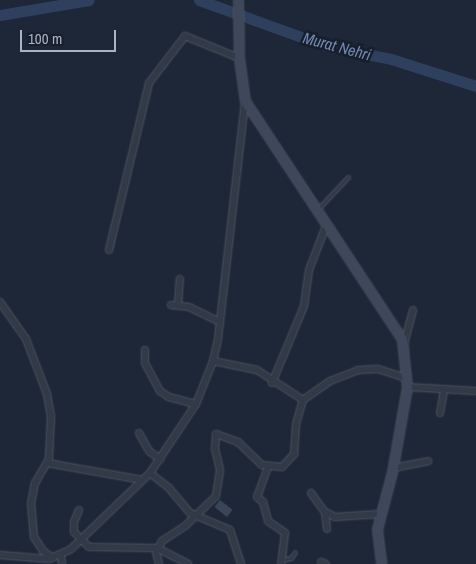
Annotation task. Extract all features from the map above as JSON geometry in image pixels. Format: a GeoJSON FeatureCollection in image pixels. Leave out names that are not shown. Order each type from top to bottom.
{"type":"FeatureCollection","features":[{"type":"Feature","properties":{"kind":"street"},"geometry":{"type":"LineString","coordinates":[[2,555],[53,558],[61,556],[150,473],[196,404],[213,362],[220,322],[245,101],[239,58],[238,0]]}},
{"type":"Feature","properties":{"kind":"street"},"geometry":{"type":"LineString","coordinates":[[109,250],[149,83],[185,36],[239,58]]}},
{"type":"Feature","properties":{"kind":"street"},"geometry":{"type":"LineString","coordinates":[[245,101],[326,226],[397,330],[404,348],[407,382],[392,468],[380,514],[377,538],[381,564]]}},
{"type":"Feature","properties":{"kind":"street"},"geometry":{"type":"LineString","coordinates":[[272,382],[304,306],[309,270],[326,226]]}},
{"type":"Feature","properties":{"kind":"street"},"geometry":{"type":"LineString","coordinates":[[180,279],[174,305],[198,310],[220,322]]}},
{"type":"Feature","properties":{"kind":"street"},"geometry":{"type":"LineString","coordinates":[[0,302],[26,339],[42,375],[51,416],[47,463],[33,490],[32,524],[38,545],[53,558]]}},
{"type":"Feature","properties":{"kind":"street"},"geometry":{"type":"LineString","coordinates":[[404,348],[413,310]]}},
{"type":"Feature","properties":{"kind":"street"},"geometry":{"type":"LineString","coordinates":[[146,350],[145,363],[160,391],[169,397],[196,404]]}},
{"type":"Feature","properties":{"kind":"street"},"geometry":{"type":"LineString","coordinates":[[213,362],[256,370],[272,382],[304,400]]}},
{"type":"Feature","properties":{"kind":"street"},"geometry":{"type":"LineString","coordinates":[[157,548],[208,506],[218,490],[216,434],[238,442],[250,456],[268,467],[282,467],[293,458],[296,424],[304,400],[330,381],[358,370],[378,369],[407,382],[444,391],[476,391]]}},
{"type":"Feature","properties":{"kind":"street"},"geometry":{"type":"LineString","coordinates":[[440,413],[444,391]]}},
{"type":"Feature","properties":{"kind":"street"},"geometry":{"type":"LineString","coordinates":[[139,433],[150,451],[160,459]]}},
{"type":"Feature","properties":{"kind":"street"},"geometry":{"type":"LineString","coordinates":[[392,468],[428,461]]}},
{"type":"Feature","properties":{"kind":"street"},"geometry":{"type":"LineString","coordinates":[[47,463],[142,480]]}},
{"type":"Feature","properties":{"kind":"street"},"geometry":{"type":"LineString","coordinates":[[268,467],[257,497],[263,502],[268,522],[286,532],[281,562]]}},
{"type":"Feature","properties":{"kind":"street"},"geometry":{"type":"LineString","coordinates":[[150,473],[164,483],[181,505],[194,516],[230,530],[240,564]]}},
{"type":"Feature","properties":{"kind":"street"},"geometry":{"type":"LineString","coordinates":[[311,493],[325,512],[327,529]]}},
{"type":"Feature","properties":{"kind":"street"},"geometry":{"type":"LineString","coordinates":[[80,510],[73,527],[80,540],[89,547],[100,549],[157,548],[188,564]]}},
{"type":"Feature","properties":{"kind":"street"},"geometry":{"type":"LineString","coordinates":[[325,512],[341,518],[380,514]]}},
{"type":"Feature","properties":{"kind":"street"},"geometry":{"type":"LineString","coordinates":[[157,548],[159,564]]}},
{"type":"Feature","properties":{"kind":"street"},"geometry":{"type":"LineString","coordinates":[[61,556],[62,564]]}},
{"type":"Feature","properties":{"kind":"lane"},"geometry":{"type":"LineString","coordinates":[[316,210],[348,177]]}},
{"type":"Feature","properties":{"kind":"lane"},"geometry":{"type":"LineString","coordinates":[[281,562],[291,558],[294,552]]}},
{"type":"Feature","properties":{"kind":"building"},"geometry":{"type":"Polygon","coordinates":[[[220,500],[233,510],[227,517],[214,507],[220,500]]]}},
{"type":"Feature","properties":{"kind":"waterway","name":"Murat Nehri"},"geometry":{"type":"LineString","coordinates":[[0,15],[89,0]]}},
{"type":"Feature","properties":{"kind":"waterway","name":"Murat Nehri"},"geometry":{"type":"LineString","coordinates":[[199,0],[326,46],[391,59],[476,86]]}}]}
